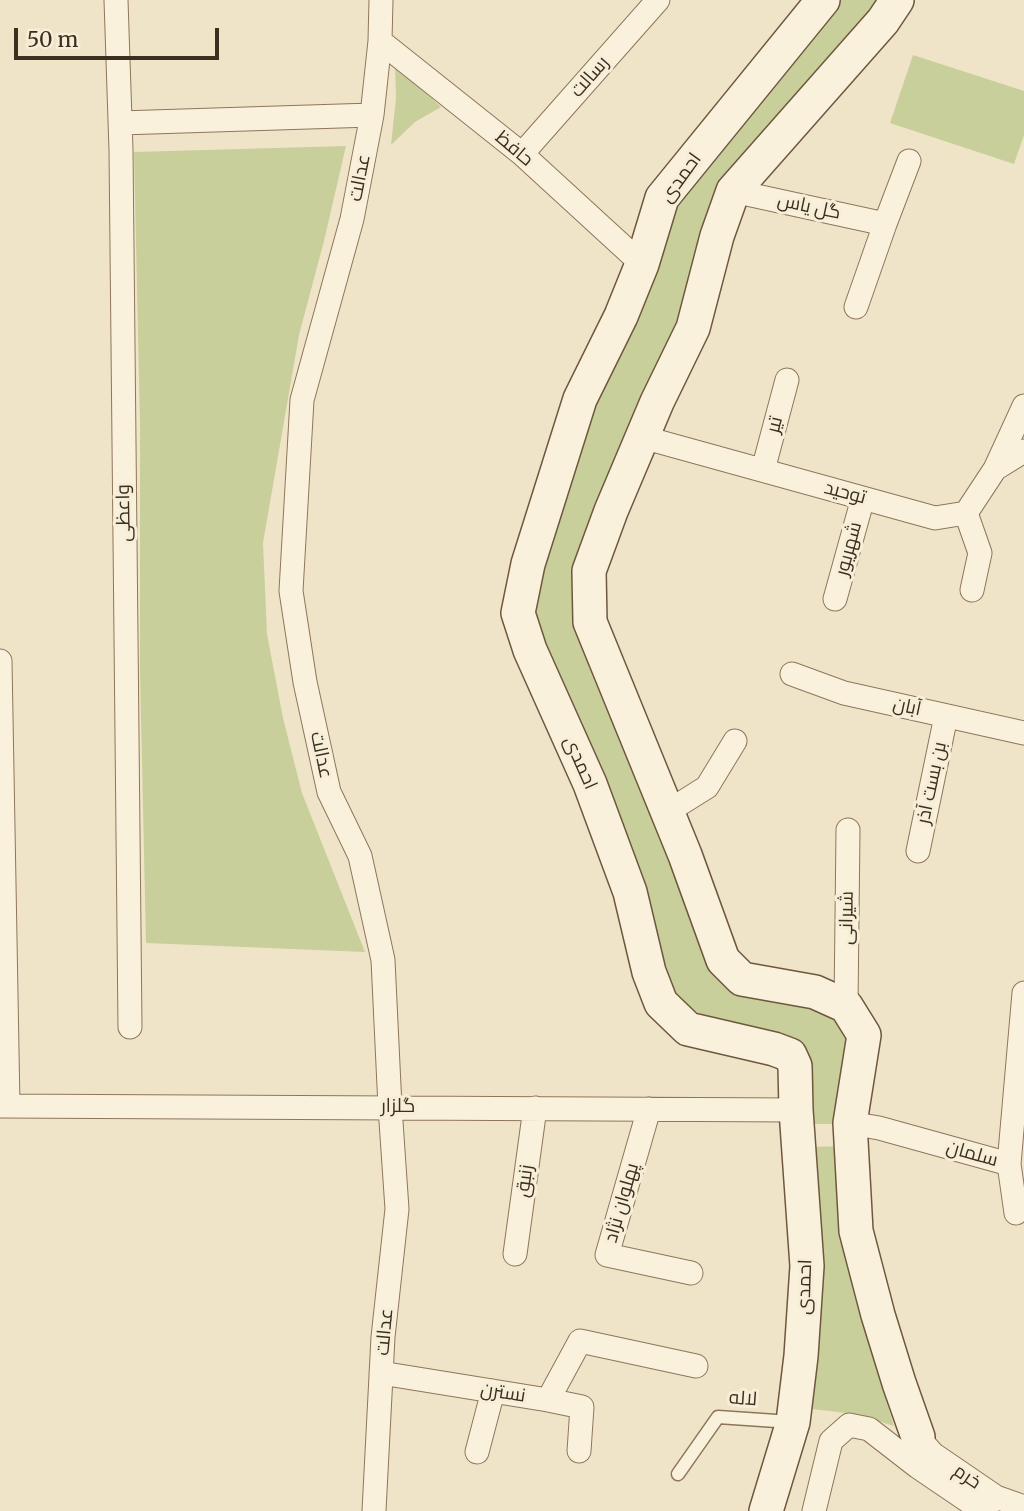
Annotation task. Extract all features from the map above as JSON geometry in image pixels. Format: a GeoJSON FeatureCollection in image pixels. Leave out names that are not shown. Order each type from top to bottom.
{"type":"FeatureCollection","features":[{"type":"Feature","properties":{"kind":"street","name":"واعظی"},"geometry":{"type":"LineString","coordinates":[[116,0],[120,123],[130,1027]]}},
{"type":"Feature","properties":{"kind":"street","name":"عدالت"},"geometry":{"type":"LineString","coordinates":[[374,1511],[383,1337],[397,1209],[383,960],[359,856],[329,792],[305,682],[291,591],[302,400],[352,219],[372,115],[380,41],[381,0]]}},
{"type":"Feature","properties":{"kind":"street","name":"رسالت"},"geometry":{"type":"LineString","coordinates":[[522,154],[658,0]]}},
{"type":"Feature","properties":{"kind":"street","name":"احمدی"},"geometry":{"type":"LineString","coordinates":[[766,1511],[793,1422],[802,1356],[807,1266],[795,1066],[790,1055],[774,1049],[688,1029],[661,1003],[649,972],[630,892],[590,784],[530,650],[518,613],[528,564],[580,400],[621,316],[642,264],[662,198],[823,0]]}},
{"type":"Feature","properties":{"kind":"street"},"geometry":{"type":"LineString","coordinates":[[897,0],[883,21],[733,191],[717,236],[693,328],[642,437],[589,571],[590,622],[723,960],[742,979],[815,992],[846,1006],[864,1035],[849,1123],[856,1231],[918,1452]]}},
{"type":"Feature","properties":{"kind":"street","name":"حافظ"},"geometry":{"type":"LineString","coordinates":[[380,41],[522,154],[642,264]]}},
{"type":"Feature","properties":{"kind":"street"},"geometry":{"type":"LineString","coordinates":[[120,123],[372,115]]}},
{"type":"Feature","properties":{"kind":"street"},"geometry":{"type":"LineString","coordinates":[[856,307],[909,161]]}},
{"type":"Feature","properties":{"kind":"street","name":"گل یاس"},"geometry":{"type":"LineString","coordinates":[[733,191],[885,224]]}},
{"type":"Feature","properties":{"kind":"street","name":"تیر"},"geometry":{"type":"LineString","coordinates":[[763,470],[787,380]]}},
{"type":"Feature","properties":{"kind":"street"},"geometry":{"type":"LineString","coordinates":[[972,590],[979,553],[965,513],[995,469],[1024,406]]}},
{"type":"Feature","properties":{"kind":"street","name":"توحید"},"geometry":{"type":"LineString","coordinates":[[642,437],[935,518],[965,513]]}},
{"type":"Feature","properties":{"kind":"street"},"geometry":{"type":"LineString","coordinates":[[995,469],[1024,451]]}},
{"type":"Feature","properties":{"kind":"street","name":"شهریور"},"geometry":{"type":"LineString","coordinates":[[835,599],[863,498]]}},
{"type":"Feature","properties":{"kind":"street"},"geometry":{"type":"LineString","coordinates":[[0,661],[4,1106]]}},
{"type":"Feature","properties":{"kind":"street","name":"آبان"},"geometry":{"type":"LineString","coordinates":[[792,674],[844,693],[1024,733]]}},
{"type":"Feature","properties":{"kind":"street","name":"بن بست آذر"},"geometry":{"type":"LineString","coordinates":[[918,851],[946,716]]}},
{"type":"Feature","properties":{"kind":"street"},"geometry":{"type":"LineString","coordinates":[[667,812],[707,787],[734,741]]}},
{"type":"Feature","properties":{"kind":"street","name":"شیرانی"},"geometry":{"type":"LineString","coordinates":[[846,1006],[848,830]]}},
{"type":"Feature","properties":{"kind":"street","name":"سلمان"},"geometry":{"type":"LineString","coordinates":[[849,1123],[879,1128],[1009,1164],[1024,993]]}},
{"type":"Feature","properties":{"kind":"street","name":"گلزار"},"geometry":{"type":"LineString","coordinates":[[4,1106],[796,1110]]}},
{"type":"Feature","properties":{"kind":"street","name":"زنبق"},"geometry":{"type":"LineString","coordinates":[[516,1254],[535,1108]]}},
{"type":"Feature","properties":{"kind":"street","name":"پهلوان نژاد"},"geometry":{"type":"LineString","coordinates":[[649,1108],[607,1255],[691,1273]]}},
{"type":"Feature","properties":{"kind":"street"},"geometry":{"type":"LineString","coordinates":[[796,1110],[849,1123]]}},
{"type":"Feature","properties":{"kind":"street"},"geometry":{"type":"LineString","coordinates":[[1009,1164],[1016,1213]]}},
{"type":"Feature","properties":{"kind":"street"},"geometry":{"type":"LineString","coordinates":[[548,1400],[580,1341],[696,1366]]}},
{"type":"Feature","properties":{"kind":"street","name":"نسترن"},"geometry":{"type":"LineString","coordinates":[[381,1373],[582,1407],[579,1451]]}},
{"type":"Feature","properties":{"kind":"street"},"geometry":{"type":"LineString","coordinates":[[477,1452],[493,1391]]}},
{"type":"Feature","properties":{"kind":"street"},"geometry":{"type":"LineString","coordinates":[[814,1511],[831,1441],[849,1425],[869,1429],[918,1452]]}},
{"type":"Feature","properties":{"kind":"street","name":"خرم"},"geometry":{"type":"LineString","coordinates":[[918,1452],[933,1454],[996,1497],[1024,1507]]}},
{"type":"Feature","properties":{"kind":"street","name":"خرم"},"geometry":{"type":"LineString","coordinates":[[918,1452],[974,1505],[988,1511]]}},
{"type":"Feature","properties":{"kind":"lane","name":"لاله"},"geometry":{"type":"LineString","coordinates":[[678,1474],[718,1417],[793,1422]]}},
{"type":"Feature","properties":{"kind":"green space"},"geometry":{"type":"Polygon","coordinates":[[[832,0],[884,0],[776,128],[691,326],[581,559],[712,960],[838,1016],[850,1038],[840,1124],[810,1124],[808,1082],[676,998],[530,611],[537,561],[653,236],[832,0]]]}},
{"type":"Feature","properties":{"kind":"green space"},"geometry":{"type":"Polygon","coordinates":[[[913,55],[1024,91],[1024,135],[1014,164],[890,123],[913,55]]]}},
{"type":"Feature","properties":{"kind":"green space"},"geometry":{"type":"Polygon","coordinates":[[[395,65],[441,107],[415,122],[391,145],[396,98],[395,65]]]}},
{"type":"Feature","properties":{"kind":"green space"},"geometry":{"type":"Polygon","coordinates":[[[346,146],[299,335],[263,543],[267,634],[283,718],[302,793],[365,952],[146,943],[134,152],[346,146]]]}},
{"type":"Feature","properties":{"kind":"green space"},"geometry":{"type":"Polygon","coordinates":[[[843,1146],[871,1314],[875,1365],[894,1426],[854,1414],[804,1408],[810,1147],[843,1146]]]}}]}
